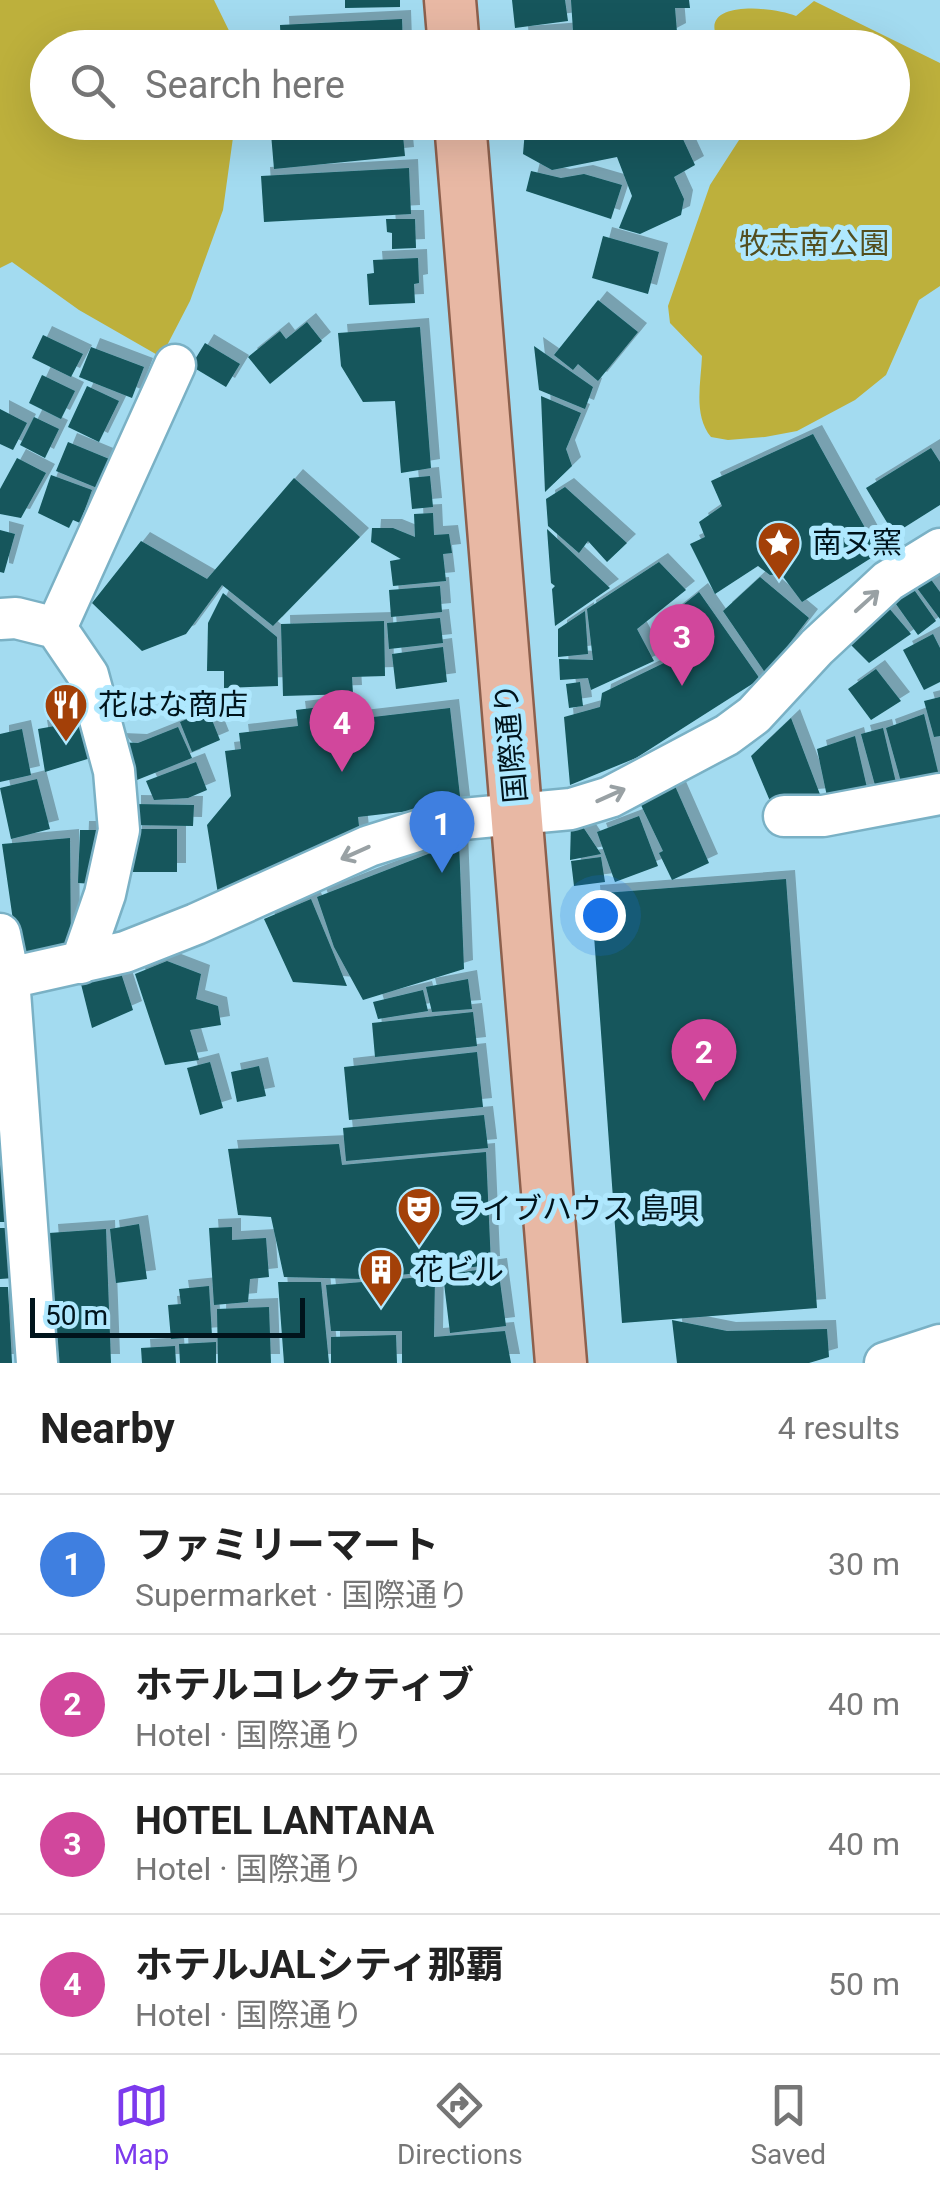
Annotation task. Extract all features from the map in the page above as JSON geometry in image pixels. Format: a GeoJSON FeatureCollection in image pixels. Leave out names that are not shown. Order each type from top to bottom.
{"type":"FeatureCollection","features":[{"type":"Feature","properties":{"kind":"main road"},"geometry":{"type":"LineString","coordinates":[[450,0],[452,30]]}},
{"type":"Feature","properties":{"kind":"main road","name":"国際通り"},"geometry":{"type":"LineString","coordinates":[[461,140],[561,1363]]}},
{"type":"Feature","properties":{"kind":"street"},"geometry":{"type":"LineString","coordinates":[[56,628],[175,365]]}},
{"type":"Feature","properties":{"kind":"street"},"geometry":{"type":"LineString","coordinates":[[5,977],[125,952],[369,846],[452,820],[571,810],[610,797],[727,735],[754,715],[818,646],[888,582],[940,550]]}},
{"type":"Feature","properties":{"kind":"street"},"geometry":{"type":"LineString","coordinates":[[0,619],[16,618],[56,628],[88,675],[114,771],[119,830],[105,894],[81,963]]}},
{"type":"Feature","properties":{"kind":"street"},"geometry":{"type":"LineString","coordinates":[[784,816],[823,816],[940,794]]}},
{"type":"Feature","properties":{"kind":"street"},"geometry":{"type":"LineString","coordinates":[[0,934],[38,1363]]}},
{"type":"Feature","properties":{"kind":"street"},"geometry":{"type":"LineString","coordinates":[[885,1363],[940,1344]]}},
{"type":"Feature","properties":{"kind":"green space"},"geometry":{"type":"Polygon","coordinates":[[[0,0],[214,0],[229,30],[30,30],[30,140],[233,140],[223,210],[190,301],[161,357],[79,310],[12,262],[0,268],[0,0]]]}},
{"type":"Feature","properties":{"kind":"green space","name":"牧志南公園"},"geometry":{"type":"Polygon","coordinates":[[[814,1],[873,30],[715,30],[716,21],[736,10],[768,10],[796,16],[814,1]]]}},
{"type":"Feature","properties":{"kind":"green space","name":"牧志南公園"},"geometry":{"type":"Polygon","coordinates":[[[910,48],[940,63],[940,286],[919,300],[886,375],[855,400],[797,431],[728,440],[711,437],[705,428],[700,409],[702,356],[670,323],[668,306],[710,185],[739,140],[910,140],[910,48]]]}},
{"type":"Feature","properties":{"kind":"building"},"geometry":{"type":"Polygon","coordinates":[[[345,0],[400,0],[400,7],[345,8],[345,0]]]}},
{"type":"Feature","properties":{"kind":"building"},"geometry":{"type":"Polygon","coordinates":[[[512,0],[565,0],[568,21],[515,28],[512,0]]]}},
{"type":"Feature","properties":{"kind":"building"},"geometry":{"type":"Polygon","coordinates":[[[571,0],[689,0],[690,8],[675,8],[677,30],[573,30],[571,0]]]}},
{"type":"Feature","properties":{"kind":"building"},"geometry":{"type":"Polygon","coordinates":[[[402,19],[402,30],[280,30],[280,25],[402,19]]]}},
{"type":"Feature","properties":{"kind":"building"},"geometry":{"type":"Polygon","coordinates":[[[272,140],[403,140],[405,156],[274,169],[272,140]]]}},
{"type":"Feature","properties":{"kind":"building"},"geometry":{"type":"Polygon","coordinates":[[[524,140],[683,140],[695,165],[674,177],[684,199],[681,215],[640,234],[619,228],[632,196],[617,157],[552,170],[523,154],[524,140]]]}},
{"type":"Feature","properties":{"kind":"building"},"geometry":{"type":"Polygon","coordinates":[[[409,168],[411,214],[264,222],[261,176],[409,168]]]}},
{"type":"Feature","properties":{"kind":"building"},"geometry":{"type":"Polygon","coordinates":[[[531,171],[561,178],[584,174],[622,185],[611,219],[526,191],[531,171]]]}},
{"type":"Feature","properties":{"kind":"building"},"geometry":{"type":"Polygon","coordinates":[[[386,219],[415,219],[416,248],[392,249],[392,233],[387,232],[386,219]]]}},
{"type":"Feature","properties":{"kind":"building"},"geometry":{"type":"Polygon","coordinates":[[[603,236],[659,252],[648,294],[592,278],[603,236]]]}},
{"type":"Feature","properties":{"kind":"building"},"geometry":{"type":"Polygon","coordinates":[[[418,258],[415,303],[369,305],[367,274],[374,273],[373,260],[418,258]]]}},
{"type":"Feature","properties":{"kind":"building"},"geometry":{"type":"Polygon","coordinates":[[[598,300],[638,332],[598,381],[578,364],[573,370],[554,355],[598,300]]]}},
{"type":"Feature","properties":{"kind":"building"},"geometry":{"type":"Polygon","coordinates":[[[307,322],[322,341],[270,384],[248,357],[280,331],[286,339],[307,322]]]}},
{"type":"Feature","properties":{"kind":"building"},"geometry":{"type":"Polygon","coordinates":[[[420,327],[431,468],[401,473],[395,401],[363,402],[341,366],[338,333],[420,327]]]}},
{"type":"Feature","properties":{"kind":"building"},"geometry":{"type":"Polygon","coordinates":[[[43,335],[83,354],[71,377],[32,358],[43,335]]]}},
{"type":"Feature","properties":{"kind":"building"},"geometry":{"type":"Polygon","coordinates":[[[205,343],[240,364],[226,387],[191,366],[205,343]]]}},
{"type":"Feature","properties":{"kind":"building"},"geometry":{"type":"Polygon","coordinates":[[[534,346],[593,387],[585,409],[539,390],[534,346]]]}},
{"type":"Feature","properties":{"kind":"building"},"geometry":{"type":"Polygon","coordinates":[[[91,347],[144,367],[132,398],[79,377],[91,347]]]}},
{"type":"Feature","properties":{"kind":"building"},"geometry":{"type":"Polygon","coordinates":[[[42,375],[75,391],[61,419],[29,403],[42,375]]]}},
{"type":"Feature","properties":{"kind":"building"},"geometry":{"type":"Polygon","coordinates":[[[87,386],[119,401],[99,442],[68,427],[87,386]]]}},
{"type":"Feature","properties":{"kind":"building"},"geometry":{"type":"Polygon","coordinates":[[[541,396],[581,413],[566,449],[572,466],[545,492],[541,396]]]}},
{"type":"Feature","properties":{"kind":"building"},"geometry":{"type":"Polygon","coordinates":[[[0,409],[27,423],[13,450],[0,444],[0,409]]]}},
{"type":"Feature","properties":{"kind":"building"},"geometry":{"type":"Polygon","coordinates":[[[34,417],[59,429],[45,458],[20,445],[34,417]]]}},
{"type":"Feature","properties":{"kind":"building"},"geometry":{"type":"Polygon","coordinates":[[[813,434],[879,553],[802,602],[781,574],[770,575],[758,566],[715,594],[690,544],[705,537],[699,522],[722,506],[711,481],[813,434]]]}},
{"type":"Feature","properties":{"kind":"building"},"geometry":{"type":"Polygon","coordinates":[[[68,442],[114,461],[102,490],[56,471],[68,442]]]}},
{"type":"Feature","properties":{"kind":"building"},"geometry":{"type":"Polygon","coordinates":[[[931,448],[940,462],[940,505],[894,534],[866,488],[931,448]]]}},
{"type":"Feature","properties":{"kind":"building"},"geometry":{"type":"Polygon","coordinates":[[[17,458],[46,473],[21,518],[0,514],[0,489],[17,458]]]}},
{"type":"Feature","properties":{"kind":"building"},"geometry":{"type":"Polygon","coordinates":[[[51,475],[92,490],[80,523],[73,520],[69,528],[38,513],[51,475]]]}},
{"type":"Feature","properties":{"kind":"building"},"geometry":{"type":"Polygon","coordinates":[[[430,476],[433,507],[412,509],[409,478],[430,476]]]}},
{"type":"Feature","properties":{"kind":"building"},"geometry":{"type":"Polygon","coordinates":[[[294,478],[360,537],[273,626],[222,585],[186,634],[142,651],[92,603],[141,541],[207,579],[294,478]]]}},
{"type":"Feature","properties":{"kind":"building"},"geometry":{"type":"Polygon","coordinates":[[[565,487],[627,543],[607,562],[588,541],[579,553],[548,526],[546,499],[565,487]]]}},
{"type":"Feature","properties":{"kind":"building"},"geometry":{"type":"Polygon","coordinates":[[[433,513],[434,535],[449,534],[452,553],[443,554],[446,581],[393,586],[390,561],[401,559],[371,542],[372,528],[393,528],[415,537],[414,514],[433,513]]]}},
{"type":"Feature","properties":{"kind":"building"},"geometry":{"type":"Polygon","coordinates":[[[547,529],[610,588],[555,626],[555,586],[551,583],[547,529]]]}},
{"type":"Feature","properties":{"kind":"building"},"geometry":{"type":"Polygon","coordinates":[[[0,530],[15,534],[4,573],[0,572],[0,530]]]}},
{"type":"Feature","properties":{"kind":"building"},"geometry":{"type":"Polygon","coordinates":[[[659,562],[686,590],[637,629],[654,661],[591,690],[588,678],[560,680],[559,659],[593,660],[587,609],[659,562]]]}},
{"type":"Feature","properties":{"kind":"building"},"geometry":{"type":"Polygon","coordinates":[[[927,574],[940,592],[940,619],[914,584],[927,574]]]}},
{"type":"Feature","properties":{"kind":"building"},"geometry":{"type":"Polygon","coordinates":[[[760,577],[809,618],[766,674],[723,611],[760,577]]]}},
{"type":"Feature","properties":{"kind":"building"},"geometry":{"type":"Polygon","coordinates":[[[910,584],[936,621],[918,635],[891,597],[910,584]]]}},
{"type":"Feature","properties":{"kind":"building"},"geometry":{"type":"Polygon","coordinates":[[[440,586],[442,612],[391,617],[389,590],[440,586]]]}},
{"type":"Feature","properties":{"kind":"building"},"geometry":{"type":"Polygon","coordinates":[[[699,592],[760,679],[636,758],[570,785],[564,717],[600,707],[602,693],[666,662],[652,630],[699,592]]]}},
{"type":"Feature","properties":{"kind":"building"},"geometry":{"type":"Polygon","coordinates":[[[223,593],[277,637],[278,686],[224,688],[224,671],[207,671],[208,623],[223,593]]]}},
{"type":"Feature","properties":{"kind":"building"},"geometry":{"type":"Polygon","coordinates":[[[882,600],[911,634],[869,663],[844,638],[882,600]]]}},
{"type":"Feature","properties":{"kind":"building"},"geometry":{"type":"Polygon","coordinates":[[[585,611],[588,654],[558,657],[558,629],[585,611]]]}},
{"type":"Feature","properties":{"kind":"building"},"geometry":{"type":"Polygon","coordinates":[[[440,618],[443,643],[389,649],[387,623],[440,618]]]}},
{"type":"Feature","properties":{"kind":"building"},"geometry":{"type":"Polygon","coordinates":[[[384,621],[385,676],[352,677],[353,694],[283,696],[281,624],[384,621]]]}},
{"type":"Feature","properties":{"kind":"building"},"geometry":{"type":"Polygon","coordinates":[[[933,634],[940,648],[940,682],[924,690],[903,650],[933,634]]]}},
{"type":"Feature","properties":{"kind":"building"},"geometry":{"type":"Polygon","coordinates":[[[443,647],[447,682],[396,689],[392,654],[443,647]]]}},
{"type":"Feature","properties":{"kind":"building"},"geometry":{"type":"Polygon","coordinates":[[[876,669],[901,701],[871,720],[848,689],[876,669]]]}},
{"type":"Feature","properties":{"kind":"building"},"geometry":{"type":"Polygon","coordinates":[[[580,682],[583,706],[569,708],[566,684],[580,682]]]}},
{"type":"Feature","properties":{"kind":"building"},"geometry":{"type":"Polygon","coordinates":[[[940,697],[940,736],[934,737],[924,701],[940,697]]]}},
{"type":"Feature","properties":{"kind":"building"},"geometry":{"type":"Polygon","coordinates":[[[337,705],[339,721],[450,708],[461,805],[358,817],[360,835],[218,894],[207,825],[231,796],[225,751],[241,749],[239,733],[298,726],[296,710],[337,705]]]}},
{"type":"Feature","properties":{"kind":"building"},"geometry":{"type":"Polygon","coordinates":[[[208,710],[220,740],[192,752],[180,722],[208,710]]]}},
{"type":"Feature","properties":{"kind":"building"},"geometry":{"type":"Polygon","coordinates":[[[924,714],[940,780],[903,789],[886,728],[924,714]]]}},
{"type":"Feature","properties":{"kind":"building"},"geometry":{"type":"Polygon","coordinates":[[[791,718],[821,797],[770,801],[751,756],[791,718]]]}},
{"type":"Feature","properties":{"kind":"building","name":"花はな商店"},"geometry":{"type":"Polygon","coordinates":[[[88,720],[94,757],[45,772],[38,729],[88,720]]]}},
{"type":"Feature","properties":{"kind":"building"},"geometry":{"type":"Polygon","coordinates":[[[178,727],[192,758],[137,780],[129,758],[115,742],[138,743],[178,727]]]}},
{"type":"Feature","properties":{"kind":"building"},"geometry":{"type":"Polygon","coordinates":[[[883,728],[898,791],[878,796],[861,734],[883,728]]]}},
{"type":"Feature","properties":{"kind":"building"},"geometry":{"type":"Polygon","coordinates":[[[22,729],[31,775],[0,782],[0,734],[22,729]]]}},
{"type":"Feature","properties":{"kind":"building"},"geometry":{"type":"Polygon","coordinates":[[[855,736],[868,792],[828,801],[817,749],[855,736]]]}},
{"type":"Feature","properties":{"kind":"building"},"geometry":{"type":"Polygon","coordinates":[[[196,762],[207,790],[188,798],[154,800],[146,781],[196,762]]]}},
{"type":"Feature","properties":{"kind":"building"},"geometry":{"type":"Polygon","coordinates":[[[37,779],[50,829],[11,839],[0,788],[37,779]]]}},
{"type":"Feature","properties":{"kind":"building"},"geometry":{"type":"Polygon","coordinates":[[[675,786],[709,863],[672,880],[640,803],[675,786]]]}},
{"type":"Feature","properties":{"kind":"building"},"geometry":{"type":"Polygon","coordinates":[[[132,804],[194,805],[193,826],[132,825],[132,804]]]}},
{"type":"Feature","properties":{"kind":"building"},"geometry":{"type":"Polygon","coordinates":[[[639,816],[658,866],[615,882],[597,832],[639,816]]]}},
{"type":"Feature","properties":{"kind":"building"},"geometry":{"type":"Polygon","coordinates":[[[579,821],[601,854],[570,860],[571,823],[579,821]]]}},
{"type":"Feature","properties":{"kind":"building"},"geometry":{"type":"Polygon","coordinates":[[[133,829],[177,829],[177,872],[133,872],[133,829]]]}},
{"type":"Feature","properties":{"kind":"building"},"geometry":{"type":"Polygon","coordinates":[[[80,830],[108,830],[94,884],[78,883],[80,830]]]}},
{"type":"Feature","properties":{"kind":"building"},"geometry":{"type":"Polygon","coordinates":[[[70,838],[71,951],[28,957],[17,948],[2,844],[70,838]]]}},
{"type":"Feature","properties":{"kind":"building"},"geometry":{"type":"Polygon","coordinates":[[[459,842],[464,969],[363,1000],[334,947],[317,897],[459,842]]]}},
{"type":"Feature","properties":{"kind":"building"},"geometry":{"type":"Polygon","coordinates":[[[601,857],[605,882],[574,886],[571,861],[601,857]]]}},
{"type":"Feature","properties":{"kind":"building"},"geometry":{"type":"Polygon","coordinates":[[[786,879],[817,1308],[622,1323],[591,894],[786,879]]]}},
{"type":"Feature","properties":{"kind":"building"},"geometry":{"type":"Polygon","coordinates":[[[311,899],[347,986],[293,982],[264,919],[311,899]]]}},
{"type":"Feature","properties":{"kind":"building"},"geometry":{"type":"Polygon","coordinates":[[[167,961],[201,974],[196,999],[218,1006],[221,1025],[190,1030],[199,1060],[165,1065],[135,974],[167,961]]]}},
{"type":"Feature","properties":{"kind":"building"},"geometry":{"type":"Polygon","coordinates":[[[119,967],[133,1010],[92,1028],[80,980],[119,967]]]}},
{"type":"Feature","properties":{"kind":"building"},"geometry":{"type":"Polygon","coordinates":[[[468,979],[472,1009],[432,1012],[426,987],[468,979]]]}},
{"type":"Feature","properties":{"kind":"building"},"geometry":{"type":"Polygon","coordinates":[[[423,990],[428,1011],[378,1019],[373,1002],[423,990]]]}},
{"type":"Feature","properties":{"kind":"building"},"geometry":{"type":"Polygon","coordinates":[[[473,1012],[477,1046],[375,1057],[372,1023],[473,1012]]]}},
{"type":"Feature","properties":{"kind":"building"},"geometry":{"type":"Polygon","coordinates":[[[477,1052],[483,1107],[349,1120],[344,1067],[477,1052]]]}},
{"type":"Feature","properties":{"kind":"building"},"geometry":{"type":"Polygon","coordinates":[[[210,1062],[223,1108],[200,1115],[187,1068],[210,1062]]]}},
{"type":"Feature","properties":{"kind":"building"},"geometry":{"type":"Polygon","coordinates":[[[259,1066],[266,1096],[237,1102],[231,1072],[259,1066]]]}},
{"type":"Feature","properties":{"kind":"building"},"geometry":{"type":"Polygon","coordinates":[[[484,1115],[488,1148],[346,1161],[343,1128],[484,1115]]]}},
{"type":"Feature","properties":{"kind":"building"},"geometry":{"type":"Polygon","coordinates":[[[339,1144],[342,1165],[486,1152],[491,1265],[363,1279],[284,1277],[271,1217],[238,1215],[228,1149],[339,1144]]]}},
{"type":"Feature","properties":{"kind":"building"},"geometry":{"type":"Polygon","coordinates":[[[6,1162],[10,1222],[0,1222],[0,1163],[6,1162]]]}},
{"type":"Feature","properties":{"kind":"building"},"geometry":{"type":"Polygon","coordinates":[[[139,1224],[147,1279],[116,1283],[110,1229],[139,1224]]]}},
{"type":"Feature","properties":{"kind":"building"},"geometry":{"type":"Polygon","coordinates":[[[232,1227],[232,1240],[266,1238],[269,1277],[250,1279],[248,1302],[214,1305],[209,1228],[232,1227]]]}},
{"type":"Feature","properties":{"kind":"building"},"geometry":{"type":"Polygon","coordinates":[[[0,1228],[13,1228],[14,1278],[0,1279],[0,1228]]]}},
{"type":"Feature","properties":{"kind":"building"},"geometry":{"type":"Polygon","coordinates":[[[106,1229],[111,1363],[59,1363],[49,1233],[106,1229]]]}},
{"type":"Feature","properties":{"kind":"building"},"geometry":{"type":"Polygon","coordinates":[[[498,1267],[506,1326],[450,1333],[443,1275],[498,1267]]]}},
{"type":"Feature","properties":{"kind":"building","name":"花ビル"},"geometry":{"type":"Polygon","coordinates":[[[435,1276],[434,1337],[505,1331],[511,1363],[402,1363],[402,1331],[331,1331],[326,1285],[435,1276]]]}},
{"type":"Feature","properties":{"kind":"building"},"geometry":{"type":"Polygon","coordinates":[[[278,1282],[321,1282],[329,1363],[284,1363],[278,1282]]]}},
{"type":"Feature","properties":{"kind":"building"},"geometry":{"type":"Polygon","coordinates":[[[209,1286],[212,1336],[171,1339],[168,1305],[181,1304],[179,1289],[209,1286]]]}},
{"type":"Feature","properties":{"kind":"building"},"geometry":{"type":"Polygon","coordinates":[[[0,1287],[8,1287],[12,1363],[0,1363],[0,1287]]]}},
{"type":"Feature","properties":{"kind":"building"},"geometry":{"type":"Polygon","coordinates":[[[269,1307],[271,1363],[218,1363],[217,1309],[269,1307]]]}},
{"type":"Feature","properties":{"kind":"building"},"geometry":{"type":"Polygon","coordinates":[[[672,1320],[727,1331],[827,1329],[829,1357],[809,1363],[677,1363],[672,1320]]]}},
{"type":"Feature","properties":{"kind":"building"},"geometry":{"type":"Polygon","coordinates":[[[396,1335],[397,1363],[331,1363],[331,1337],[396,1335]]]}},
{"type":"Feature","properties":{"kind":"building"},"geometry":{"type":"Polygon","coordinates":[[[216,1342],[216,1363],[180,1363],[179,1344],[216,1342]]]}},
{"type":"Feature","properties":{"kind":"building"},"geometry":{"type":"Polygon","coordinates":[[[175,1346],[176,1363],[142,1363],[141,1348],[175,1346]]]}},
{"type":"Feature","properties":{"kind":"place","name":"南ヌ窯"},"geometry":{"type":"Point","coordinates":[779,581]}},
{"type":"Feature","properties":{"kind":"place","name":"HOTEL LANTANA"},"geometry":{"type":"Point","coordinates":[682,686]}},
{"type":"Feature","properties":{"kind":"place","name":"花はな商店"},"geometry":{"type":"Point","coordinates":[66,743]}},
{"type":"Feature","properties":{"kind":"place","name":"ホテルJALシティ那覇"},"geometry":{"type":"Point","coordinates":[342,772]}},
{"type":"Feature","properties":{"kind":"place","name":"ファミリーマート"},"geometry":{"type":"Point","coordinates":[442,873]}},
{"type":"Feature","properties":{"kind":"place","name":"ホテルコレクティブ"},"geometry":{"type":"Point","coordinates":[704,1101]}},
{"type":"Feature","properties":{"kind":"place","name":"ライブハウス 島唄"},"geometry":{"type":"Point","coordinates":[419,1247]}},
{"type":"Feature","properties":{"kind":"place","name":"花ビル"},"geometry":{"type":"Point","coordinates":[381,1308]}}]}
